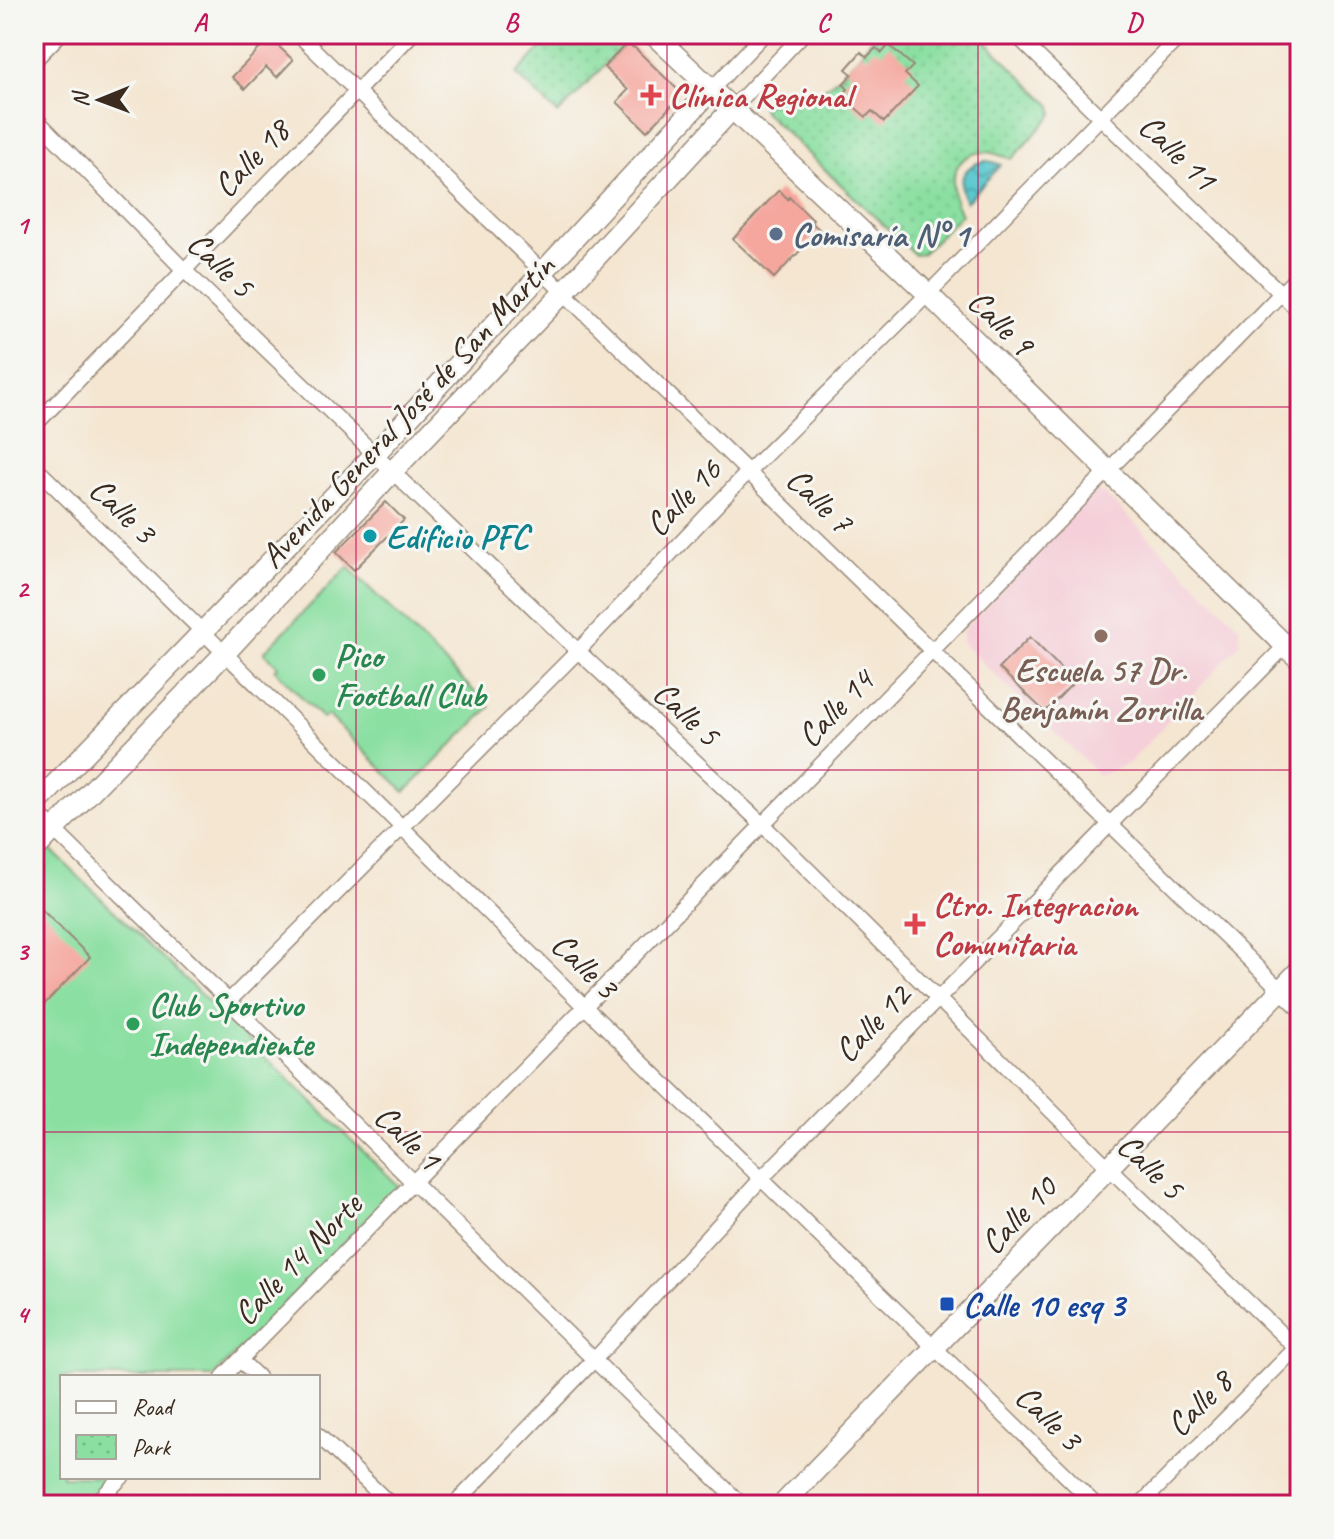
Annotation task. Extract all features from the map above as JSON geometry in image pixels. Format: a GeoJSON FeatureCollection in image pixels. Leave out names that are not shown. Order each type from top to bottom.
{"type":"FeatureCollection","features":[{"type":"Feature","properties":{"kind":"main road","name":"Calle 9"},"geometry":{"type":"LineString","coordinates":[[653,34],[1295,646]]}},
{"type":"Feature","properties":{"kind":"main road","name":"Avenida General José de San Martín"},"geometry":{"type":"LineString","coordinates":[[34,808],[375,454],[711,90]]}},
{"type":"Feature","properties":{"kind":"main road","name":"Avenida General José de San Martín"},"geometry":{"type":"LineString","coordinates":[[34,850],[226,652],[731,110]]}},
{"type":"Feature","properties":{"kind":"main road","name":"Calle 10"},"geometry":{"type":"LineString","coordinates":[[782,1505],[1300,970]]}},
{"type":"Feature","properties":{"kind":"street"},"geometry":{"type":"LineString","coordinates":[[34,61],[60,34]]}},
{"type":"Feature","properties":{"kind":"street","name":"Calle 7"},"geometry":{"type":"LineString","coordinates":[[298,34],[1300,1009]]}},
{"type":"Feature","properties":{"kind":"street","name":"Calle 18"},"geometry":{"type":"LineString","coordinates":[[34,426],[412,34]]}},
{"type":"Feature","properties":{"kind":"street","name":"Avenida General José de San Martín"},"geometry":{"type":"LineString","coordinates":[[711,90],[764,34]]}},
{"type":"Feature","properties":{"kind":"street","name":"Avenida General José de San Martín"},"geometry":{"type":"LineString","coordinates":[[731,110],[803,34]]}},
{"type":"Feature","properties":{"kind":"street","name":"Calle 11"},"geometry":{"type":"LineString","coordinates":[[1015,34],[1300,312]]}},
{"type":"Feature","properties":{"kind":"street","name":"Calle 16"},"geometry":{"type":"LineString","coordinates":[[228,1002],[578,651],[748,472],[928,294],[1182,34]]}},
{"type":"Feature","properties":{"kind":"street","name":"Calle 5"},"geometry":{"type":"LineString","coordinates":[[34,117],[184,270],[578,651],[763,825],[1109,1168],[1299,1348]]}},
{"type":"Feature","properties":{"kind":"street","name":"Calle 14"},"geometry":{"type":"LineString","coordinates":[[413,1184],[1300,274]]}},
{"type":"Feature","properties":{"kind":"street","name":"Calle 3"},"geometry":{"type":"LineString","coordinates":[[34,466],[1096,1505]]}},
{"type":"Feature","properties":{"kind":"street","name":"Calle 12"},"geometry":{"type":"LineString","coordinates":[[454,1505],[594,1360],[762,1178],[1109,823],[1295,646]]}},
{"type":"Feature","properties":{"kind":"street","name":"Calle 1"},"geometry":{"type":"LineString","coordinates":[[34,808],[742,1505]]}},
{"type":"Feature","properties":{"kind":"street","name":"Calle 14 Norte"},"geometry":{"type":"LineString","coordinates":[[225,1375],[413,1184]]}},
{"type":"Feature","properties":{"kind":"street","name":"Calle 8"},"geometry":{"type":"LineString","coordinates":[[1140,1505],[1299,1348]]}},
{"type":"Feature","properties":{"kind":"street"},"geometry":{"type":"LineString","coordinates":[[240,1360],[256,1375]]}},
{"type":"Feature","properties":{"kind":"street"},"geometry":{"type":"LineString","coordinates":[[320,1437],[391,1505]]}},
{"type":"Feature","properties":{"kind":"street"},"geometry":{"type":"LineString","coordinates":[[94,1505],[120,1479]]}},
{"type":"Feature","properties":{"kind":"shaded area","name":"Escuela 57 Dr. Benjamín Zorrilla"},"geometry":{"type":"Polygon","coordinates":[[[1095,491],[1105,494],[1240,627],[1240,644],[1129,763],[1100,776],[962,643],[963,630],[1095,491]]]}},
{"type":"Feature","properties":{"kind":"green space"},"geometry":{"type":"Polygon","coordinates":[[[555,34],[621,34],[628,41],[558,114],[516,74],[555,34]]]}},
{"type":"Feature","properties":{"kind":"green space"},"geometry":{"type":"Polygon","coordinates":[[[876,34],[978,34],[1052,106],[1053,114],[1012,159],[987,152],[965,158],[954,174],[953,183],[961,214],[922,254],[915,255],[763,111],[761,104],[794,101],[822,90],[842,73],[876,34]]]}},
{"type":"Feature","properties":{"kind":"green space"},"geometry":{"type":"Polygon","coordinates":[[[348,567],[490,707],[405,792],[328,715],[323,719],[275,670],[278,666],[264,652],[348,567]]]}},
{"type":"Feature","properties":{"kind":"green space","name":"Club Sportivo Independiente"},"geometry":{"type":"Polygon","coordinates":[[[49,848],[399,1186],[215,1375],[60,1375],[60,1479],[114,1479],[89,1505],[42,1505],[34,1497],[34,863],[49,848]]]}},
{"type":"Feature","properties":{"kind":"water"},"geometry":{"type":"Polygon","coordinates":[[[985,161],[1001,165],[966,202],[961,188],[963,176],[971,166],[985,161]]]}},
{"type":"Feature","properties":{"kind":"building"},"geometry":{"type":"Polygon","coordinates":[[[270,38],[293,60],[277,77],[266,67],[245,89],[232,77],[270,38]]]}},
{"type":"Feature","properties":{"kind":"building","name":"Clínica Regional"},"geometry":{"type":"Polygon","coordinates":[[[628,45],[635,48],[678,90],[677,100],[647,131],[617,102],[628,90],[604,67],[628,45]]]}},
{"type":"Feature","properties":{"kind":"building"},"geometry":{"type":"Polygon","coordinates":[[[889,45],[913,66],[905,74],[918,86],[884,122],[872,111],[866,117],[842,96],[848,89],[843,84],[852,74],[846,69],[861,52],[867,57],[876,48],[882,53],[889,45]]]}},
{"type":"Feature","properties":{"kind":"building"},"geometry":{"type":"Polygon","coordinates":[[[779,190],[820,230],[774,278],[733,239],[779,190]]]}},
{"type":"Feature","properties":{"kind":"building","name":"Edificio PFC"},"geometry":{"type":"Polygon","coordinates":[[[386,502],[404,520],[354,570],[336,552],[386,502]]]}},
{"type":"Feature","properties":{"kind":"building"},"geometry":{"type":"Polygon","coordinates":[[[1030,637],[1074,682],[1045,712],[999,668],[1030,637]]]}},
{"type":"Feature","properties":{"kind":"building"},"geometry":{"type":"Polygon","coordinates":[[[34,902],[90,957],[34,1015],[34,902]]]}},
{"type":"Feature","properties":{"kind":"place","name":"Clínica Regional"},"geometry":{"type":"Point","coordinates":[651,95]}},
{"type":"Feature","properties":{"kind":"place","name":"Comisaría N° 1"},"geometry":{"type":"Point","coordinates":[776,234]}},
{"type":"Feature","properties":{"kind":"place","name":"Edificio PFC"},"geometry":{"type":"Point","coordinates":[370,536]}},
{"type":"Feature","properties":{"kind":"place","name":"Escuela 57 Dr. Benjamín Zorrilla"},"geometry":{"type":"Point","coordinates":[1101,636]}},
{"type":"Feature","properties":{"kind":"place","name":"Pico Football Club"},"geometry":{"type":"Point","coordinates":[319,675]}},
{"type":"Feature","properties":{"kind":"place","name":"Ctro. Integracion Comunitaria"},"geometry":{"type":"Point","coordinates":[915,924]}},
{"type":"Feature","properties":{"kind":"place","name":"Club Sportivo Independiente"},"geometry":{"type":"Point","coordinates":[133,1024]}},
{"type":"Feature","properties":{"kind":"place","name":"Calle 10 esq 3"},"geometry":{"type":"Point","coordinates":[947,1304]}}]}
